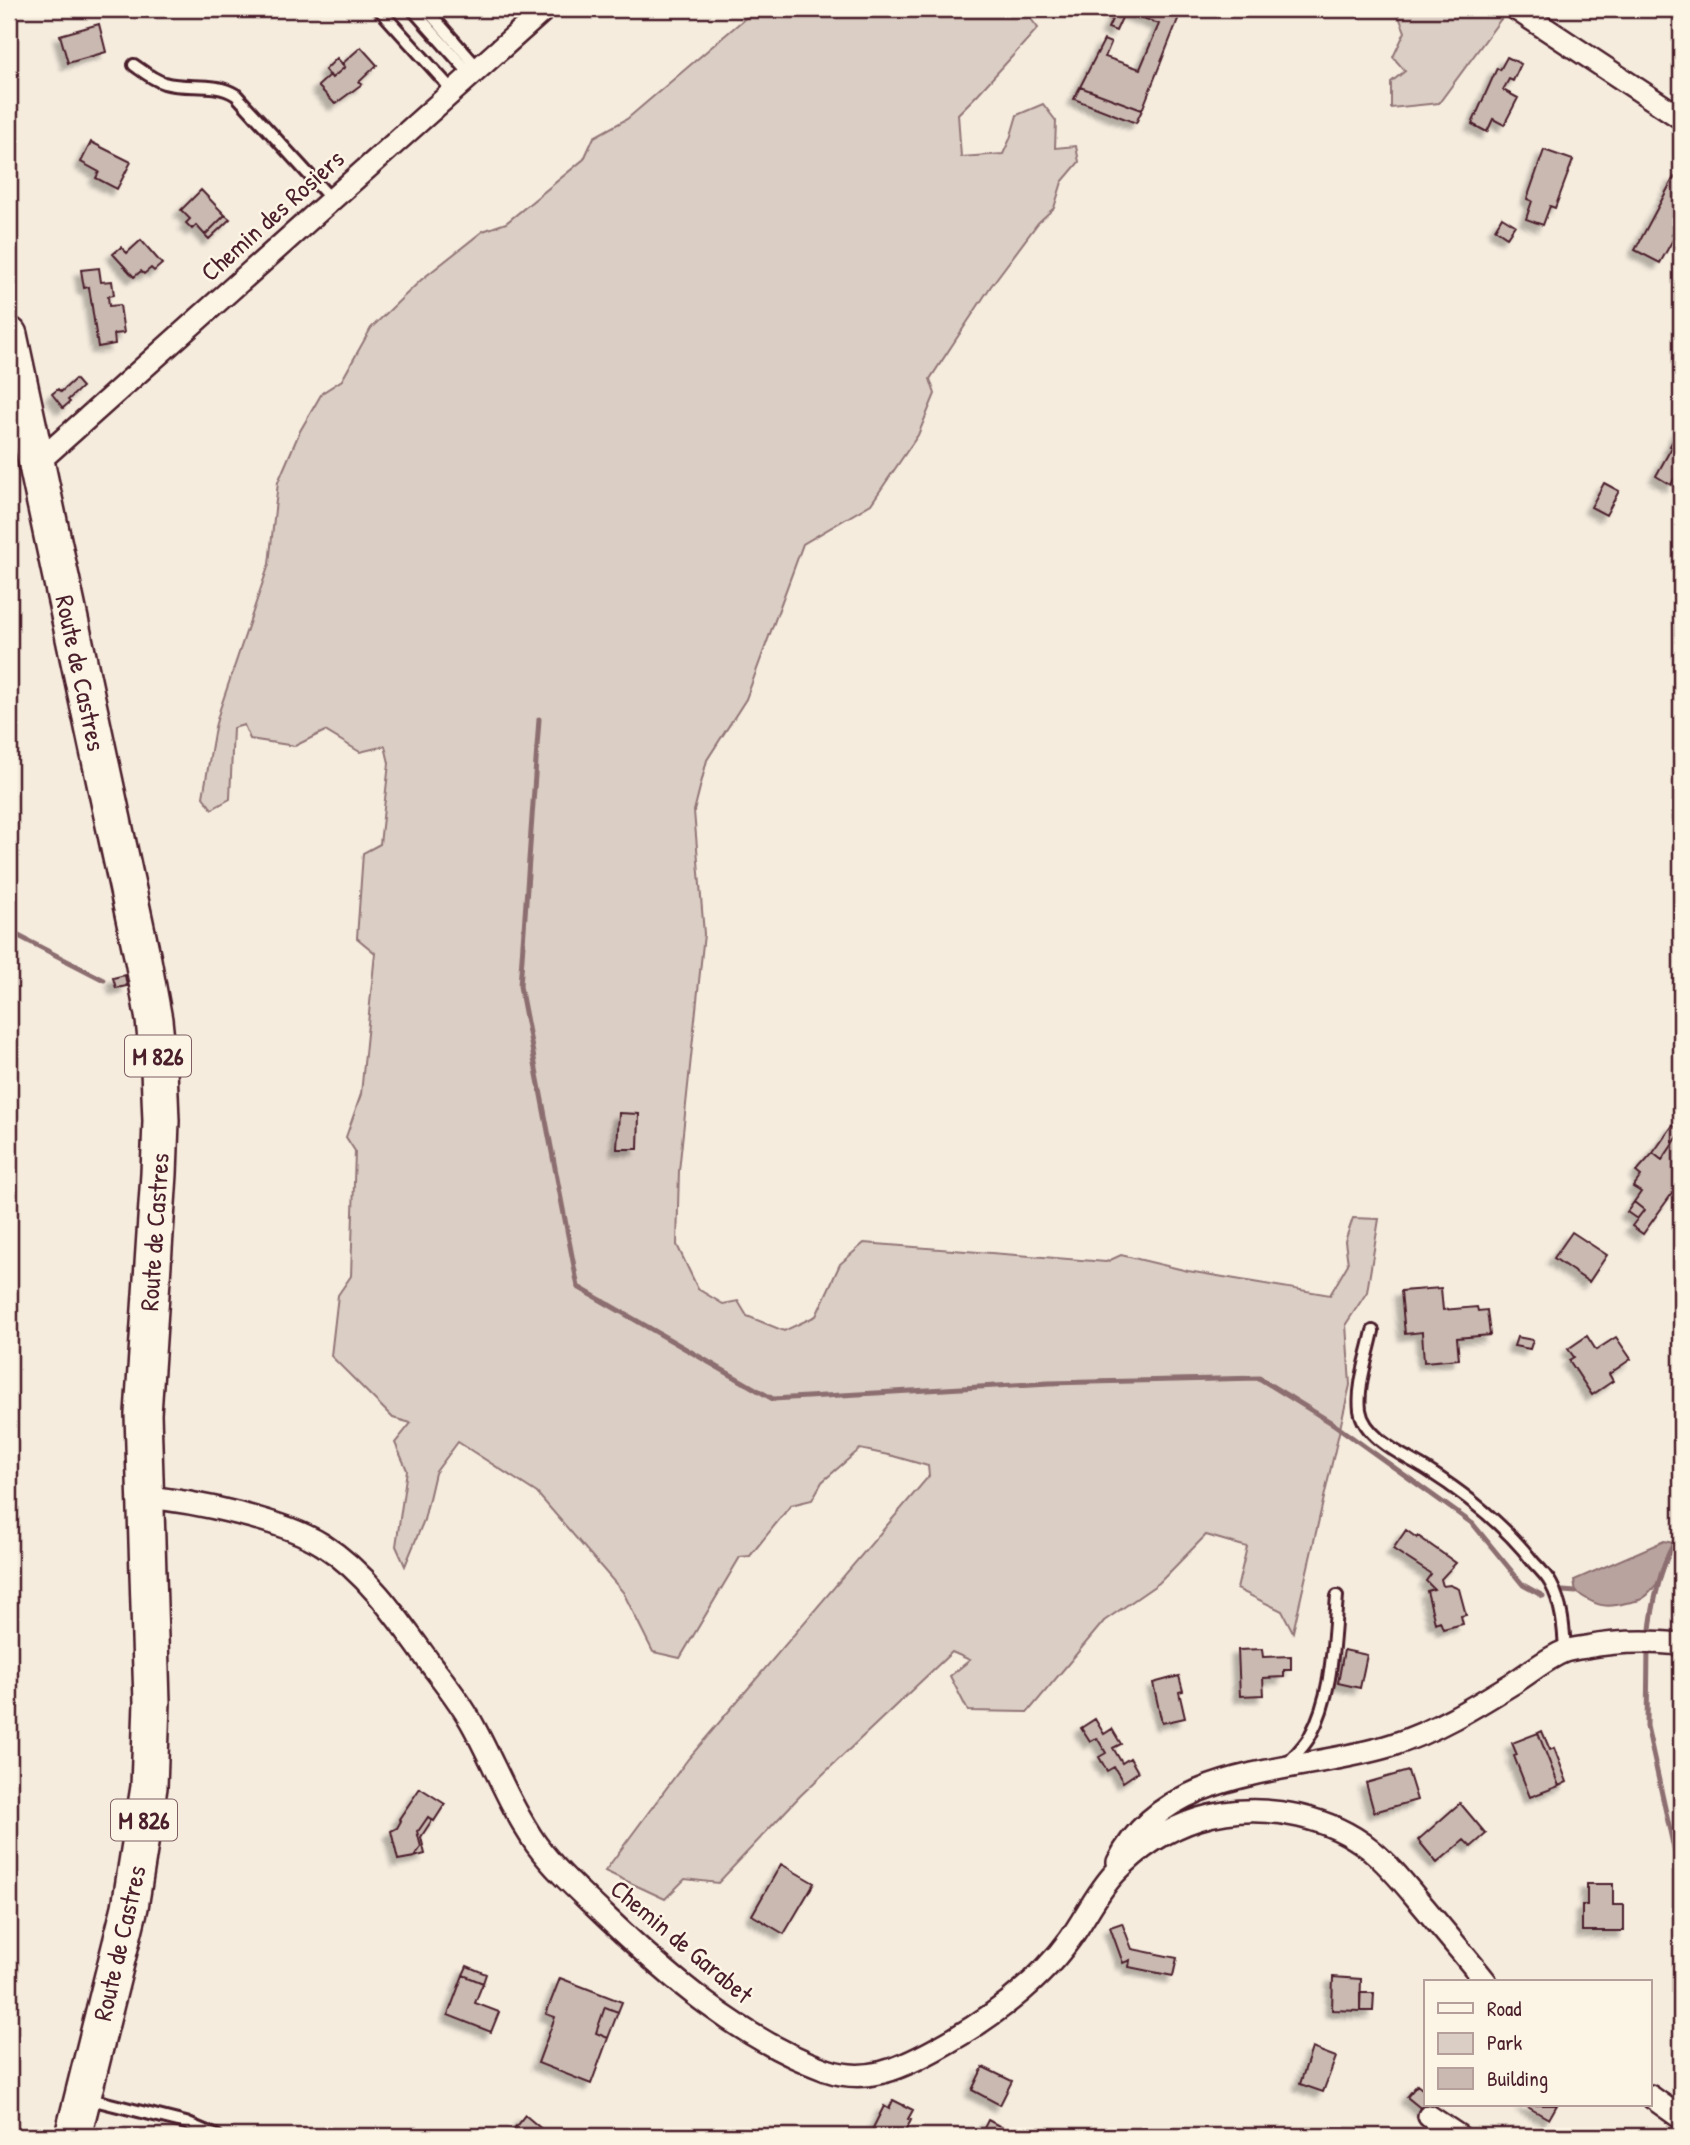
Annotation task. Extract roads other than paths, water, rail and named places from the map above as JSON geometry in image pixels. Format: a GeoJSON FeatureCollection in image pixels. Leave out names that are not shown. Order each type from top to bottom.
{"type":"FeatureCollection","features":[{"type":"Feature","properties":{"kind":"main road","name":"Route de Castres"},"geometry":{"type":"LineString","coordinates":[[9,335],[143,960],[159,1069],[159,1174],[143,1414],[152,1702],[149,1787],[130,1907],[73,2136]]}},
{"type":"Feature","properties":{"kind":"street","name":"Chemin des Rosiers"},"geometry":{"type":"LineString","coordinates":[[37,463],[544,9]]}},
{"type":"Feature","properties":{"kind":"street"},"geometry":{"type":"LineString","coordinates":[[1516,9],[1681,118]]}},
{"type":"Feature","properties":{"kind":"street","name":"Chemin de Garabet"},"geometry":{"type":"LineString","coordinates":[[145,1497],[228,1512],[279,1526],[319,1542],[352,1567],[381,1599],[449,1688],[472,1724],[517,1814],[554,1866],[646,1954],[685,1987],[751,2033],[808,2063],[847,2076],[879,2075],[895,2070],[958,2037],[1018,1993],[1044,1969],[1068,1942],[1111,1877],[1148,1844],[1189,1821],[1237,1810],[1295,1815],[1324,1823],[1371,1849],[1394,1871],[1484,1980]]}},
{"type":"Feature","properties":{"kind":"street"},"geometry":{"type":"LineString","coordinates":[[1111,1877],[1135,1834],[1171,1804],[1245,1776],[1392,1746],[1434,1729],[1475,1707],[1565,1651],[1616,1642],[1681,1644]]}},
{"type":"Feature","properties":{"kind":"street"},"geometry":{"type":"LineString","coordinates":[[1652,2097],[1681,2118]]}},
{"type":"Feature","properties":{"kind":"street"},"geometry":{"type":"LineString","coordinates":[[1429,2116],[1460,2136]]}},
{"type":"Feature","properties":{"kind":"lane"},"geometry":{"type":"LineString","coordinates":[[379,9],[453,91]]}},
{"type":"Feature","properties":{"kind":"lane"},"geometry":{"type":"LineString","coordinates":[[412,9],[474,72]]}},
{"type":"Feature","properties":{"kind":"lane"},"geometry":{"type":"LineString","coordinates":[[426,9],[474,72]]}},
{"type":"Feature","properties":{"kind":"lane"},"geometry":{"type":"LineString","coordinates":[[134,65],[164,83],[217,87],[236,95],[332,200]]}},
{"type":"Feature","properties":{"kind":"lane"},"geometry":{"type":"LineString","coordinates":[[1373,1331],[1361,1388],[1360,1412],[1366,1423],[1387,1446],[1426,1469],[1487,1512],[1522,1547],[1551,1584],[1563,1618],[1565,1651]]}},
{"type":"Feature","properties":{"kind":"lane"},"geometry":{"type":"LineString","coordinates":[[1285,1767],[1309,1738],[1322,1707],[1329,1682],[1337,1596]]}},
{"type":"Feature","properties":{"kind":"lane"},"geometry":{"type":"LineString","coordinates":[[83,2097],[186,2123],[217,2136]]}},
{"type":"Feature","properties":{"kind":"waterway"},"geometry":{"type":"LineString","coordinates":[[539,719],[520,986],[578,1287],[773,1399],[1049,1383],[1259,1378],[1332,1423],[1473,1524],[1523,1585],[1543,1596]]}},
{"type":"Feature","properties":{"kind":"waterway"},"geometry":{"type":"LineString","coordinates":[[9,931],[104,980]]}},
{"type":"Feature","properties":{"kind":"waterway"},"geometry":{"type":"LineString","coordinates":[[1649,1638],[1663,1569],[1681,1533]]}},
{"type":"Feature","properties":{"kind":"waterway"},"geometry":{"type":"LineString","coordinates":[[1563,1591],[1576,1592]]}},
{"type":"Feature","properties":{"kind":"waterway"},"geometry":{"type":"LineString","coordinates":[[1648,1648],[1647,1726],[1676,1858],[1681,1870]]}}]}
